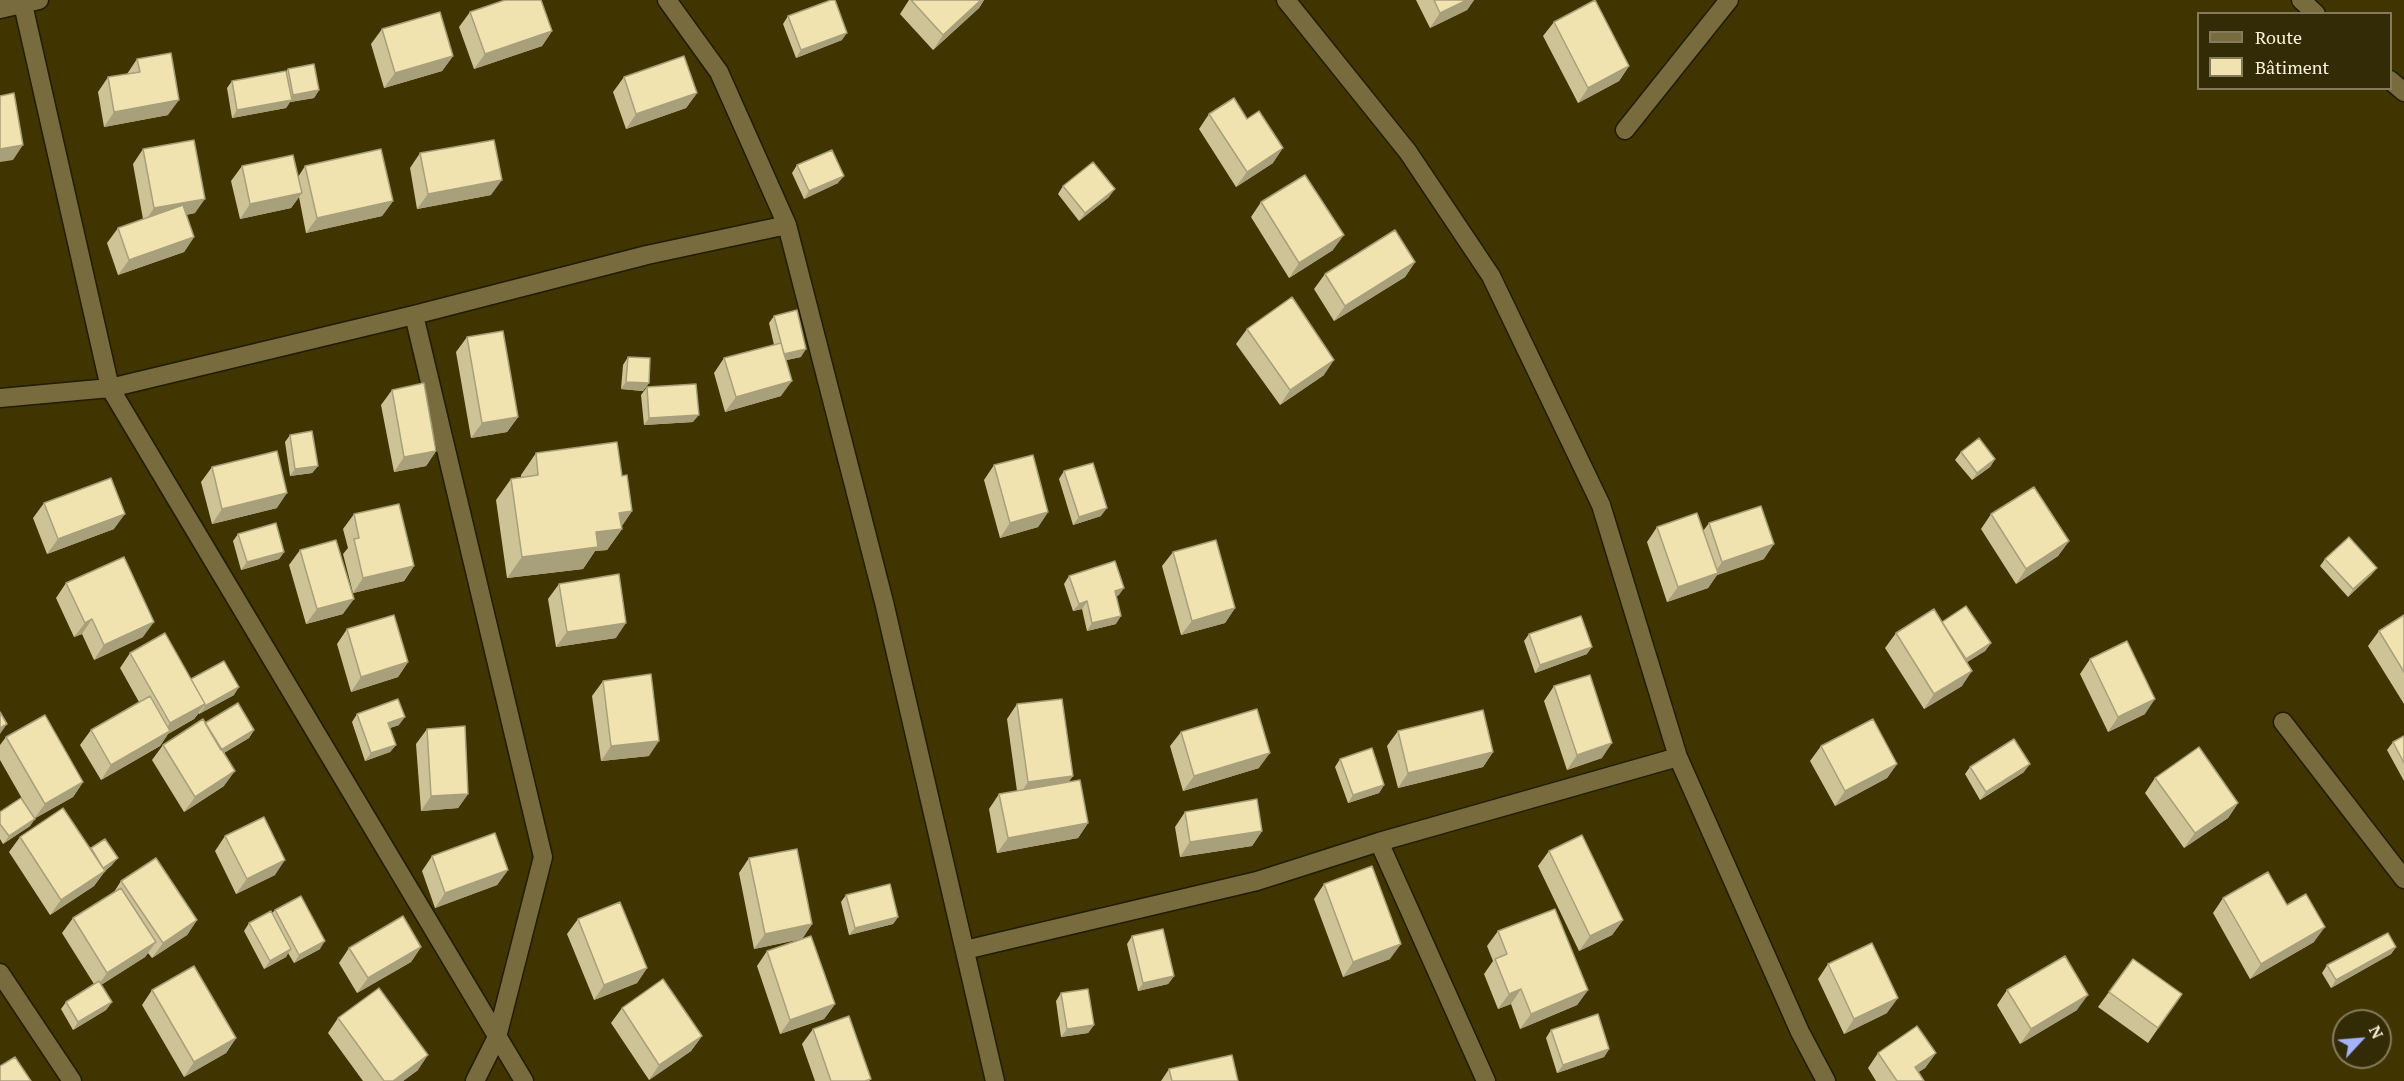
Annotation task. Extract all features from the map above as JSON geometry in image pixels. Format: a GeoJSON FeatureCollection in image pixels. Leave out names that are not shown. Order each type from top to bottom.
{"type":"FeatureCollection","features":[{"type":"Feature","properties":{"kind":"street"},"geometry":{"type":"LineString","coordinates":[[667,0],[719,72],[787,225],[884,602],[995,1081]]}},
{"type":"Feature","properties":{"kind":"street"},"geometry":{"type":"LineString","coordinates":[[1286,0],[1408,152],[1491,276],[1601,505],[1678,757],[1800,1032],[1826,1081]]}},
{"type":"Feature","properties":{"kind":"street"},"geometry":{"type":"LineString","coordinates":[[1625,130],[1729,0]]}},
{"type":"Feature","properties":{"kind":"street"},"geometry":{"type":"LineString","coordinates":[[2301,0],[2314,12]]}},
{"type":"Feature","properties":{"kind":"street"},"geometry":{"type":"LineString","coordinates":[[0,9],[28,1],[110,388],[525,1081]]}},
{"type":"Feature","properties":{"kind":"street"},"geometry":{"type":"LineString","coordinates":[[2392,81],[2404,92]]}},
{"type":"Feature","properties":{"kind":"street"},"geometry":{"type":"LineString","coordinates":[[0,398],[110,388],[414,315],[647,255],[787,225]]}},
{"type":"Feature","properties":{"kind":"street"},"geometry":{"type":"LineString","coordinates":[[414,315],[543,857],[497,1037],[475,1081]]}},
{"type":"Feature","properties":{"kind":"street"},"geometry":{"type":"LineString","coordinates":[[2283,722],[2404,879]]}},
{"type":"Feature","properties":{"kind":"street"},"geometry":{"type":"LineString","coordinates":[[965,950],[1257,881],[1379,842],[1678,757]]}},
{"type":"Feature","properties":{"kind":"street"},"geometry":{"type":"LineString","coordinates":[[1379,842],[1486,1081]]}},
{"type":"Feature","properties":{"kind":"street"},"geometry":{"type":"LineString","coordinates":[[0,973],[72,1081]]}},
{"type":"Feature","properties":{"kind":"building"},"geometry":{"type":"Polygon","coordinates":[[[505,0],[541,0],[552,31],[485,54],[470,12],[505,0]]]}},
{"type":"Feature","properties":{"kind":"building"},"geometry":{"type":"Polygon","coordinates":[[[835,0],[847,33],[801,50],[788,16],[835,0]]]}},
{"type":"Feature","properties":{"kind":"building"},"geometry":{"type":"Polygon","coordinates":[[[911,0],[981,0],[943,35],[911,0]]]}},
{"type":"Feature","properties":{"kind":"building"},"geometry":{"type":"Polygon","coordinates":[[[1434,0],[1467,0],[1440,13],[1434,0]]]}},
{"type":"Feature","properties":{"kind":"building"},"geometry":{"type":"Polygon","coordinates":[[[1595,0],[1629,66],[1588,88],[1554,22],[1595,0]]]}},
{"type":"Feature","properties":{"kind":"building"},"geometry":{"type":"Polygon","coordinates":[[[440,12],[453,56],[395,73],[382,29],[440,12]]]}},
{"type":"Feature","properties":{"kind":"building"},"geometry":{"type":"Polygon","coordinates":[[[171,53],[179,100],[114,112],[108,77],[140,72],[137,59],[171,53]]]}},
{"type":"Feature","properties":{"kind":"building"},"geometry":{"type":"Polygon","coordinates":[[[684,56],[697,93],[636,114],[624,77],[684,56]]]}},
{"type":"Feature","properties":{"kind":"building"},"geometry":{"type":"Polygon","coordinates":[[[314,64],[319,90],[293,95],[288,69],[314,64]]]}},
{"type":"Feature","properties":{"kind":"building"},"geometry":{"type":"Polygon","coordinates":[[[286,71],[292,100],[237,110],[232,81],[286,71]]]}},
{"type":"Feature","properties":{"kind":"building"},"geometry":{"type":"Polygon","coordinates":[[[14,93],[23,145],[0,149],[0,96],[14,93]]]}},
{"type":"Feature","properties":{"kind":"building"},"geometry":{"type":"Polygon","coordinates":[[[1234,98],[1247,119],[1259,111],[1283,148],[1247,172],[1209,114],[1234,98]]]}},
{"type":"Feature","properties":{"kind":"building"},"geometry":{"type":"Polygon","coordinates":[[[194,140],[205,199],[154,208],[143,149],[194,140]]]}},
{"type":"Feature","properties":{"kind":"building"},"geometry":{"type":"Polygon","coordinates":[[[494,140],[502,180],[428,194],[420,153],[494,140]]]}},
{"type":"Feature","properties":{"kind":"building"},"geometry":{"type":"Polygon","coordinates":[[[381,149],[393,201],[317,218],[305,166],[381,149]]]}},
{"type":"Feature","properties":{"kind":"building"},"geometry":{"type":"Polygon","coordinates":[[[832,150],[844,176],[809,191],[797,165],[832,150]]]}},
{"type":"Feature","properties":{"kind":"building"},"geometry":{"type":"Polygon","coordinates":[[[293,155],[302,193],[250,204],[242,166],[293,155]]]}},
{"type":"Feature","properties":{"kind":"building"},"geometry":{"type":"Polygon","coordinates":[[[1093,162],[1115,189],[1085,213],[1063,186],[1093,162]]]}},
{"type":"Feature","properties":{"kind":"building"},"geometry":{"type":"Polygon","coordinates":[[[1305,175],[1344,235],[1299,263],[1261,202],[1305,175]]]}},
{"type":"Feature","properties":{"kind":"building"},"geometry":{"type":"Polygon","coordinates":[[[183,205],[194,237],[129,260],[118,228],[183,205]]]}},
{"type":"Feature","properties":{"kind":"building"},"geometry":{"type":"Polygon","coordinates":[[[1395,230],[1415,262],[1345,306],[1325,274],[1395,230]]]}},
{"type":"Feature","properties":{"kind":"building"},"geometry":{"type":"Polygon","coordinates":[[[1292,297],[1334,360],[1290,390],[1247,329],[1292,297]]]}},
{"type":"Feature","properties":{"kind":"building"},"geometry":{"type":"Polygon","coordinates":[[[797,310],[806,349],[784,354],[774,316],[797,310]]]}},
{"type":"Feature","properties":{"kind":"building"},"geometry":{"type":"Polygon","coordinates":[[[503,331],[518,417],[482,423],[467,337],[503,331]]]}},
{"type":"Feature","properties":{"kind":"building"},"geometry":{"type":"Polygon","coordinates":[[[781,343],[792,381],[736,397],[724,358],[781,343]]]}},
{"type":"Feature","properties":{"kind":"building"},"geometry":{"type":"Polygon","coordinates":[[[628,357],[650,358],[649,383],[626,382],[628,357]]]}},
{"type":"Feature","properties":{"kind":"building"},"geometry":{"type":"Polygon","coordinates":[[[424,383],[436,451],[404,457],[392,390],[424,383]]]}},
{"type":"Feature","properties":{"kind":"building"},"geometry":{"type":"Polygon","coordinates":[[[696,384],[699,415],[649,418],[647,387],[696,384]]]}},
{"type":"Feature","properties":{"kind":"building"},"geometry":{"type":"Polygon","coordinates":[[[312,431],[318,466],[295,469],[290,435],[312,431]]]}},
{"type":"Feature","properties":{"kind":"building"},"geometry":{"type":"Polygon","coordinates":[[[1979,438],[1995,459],[1977,473],[1961,452],[1979,438]]]}},
{"type":"Feature","properties":{"kind":"building"},"geometry":{"type":"Polygon","coordinates":[[[617,442],[622,476],[627,475],[632,511],[619,513],[622,529],[596,532],[598,547],[522,557],[511,479],[538,475],[536,453],[617,442]]]}},
{"type":"Feature","properties":{"kind":"building"},"geometry":{"type":"Polygon","coordinates":[[[277,451],[287,493],[222,509],[212,467],[277,451]]]}},
{"type":"Feature","properties":{"kind":"building"},"geometry":{"type":"Polygon","coordinates":[[[1033,455],[1048,512],[1010,523],[994,465],[1033,455]]]}},
{"type":"Feature","properties":{"kind":"building"},"geometry":{"type":"Polygon","coordinates":[[[1093,463],[1107,508],[1079,517],[1064,471],[1093,463]]]}},
{"type":"Feature","properties":{"kind":"building"},"geometry":{"type":"Polygon","coordinates":[[[111,478],[125,514],[58,539],[44,503],[111,478]]]}},
{"type":"Feature","properties":{"kind":"building"},"geometry":{"type":"Polygon","coordinates":[[[2034,487],[2069,541],[2026,569],[1991,514],[2034,487]]]}},
{"type":"Feature","properties":{"kind":"building"},"geometry":{"type":"Polygon","coordinates":[[[399,504],[414,566],[363,578],[354,539],[359,538],[354,514],[399,504]]]}},
{"type":"Feature","properties":{"kind":"building"},"geometry":{"type":"Polygon","coordinates":[[[1761,506],[1774,544],[1722,562],[1709,523],[1761,506]]]}},
{"type":"Feature","properties":{"kind":"building"},"geometry":{"type":"Polygon","coordinates":[[[1697,513],[1718,573],[1678,587],[1657,527],[1697,513]]]}},
{"type":"Feature","properties":{"kind":"building"},"geometry":{"type":"Polygon","coordinates":[[[276,523],[284,552],[247,562],[238,534],[276,523]]]}},
{"type":"Feature","properties":{"kind":"building"},"geometry":{"type":"Polygon","coordinates":[[[2349,537],[2377,568],[2353,589],[2325,559],[2349,537]]]}},
{"type":"Feature","properties":{"kind":"building"},"geometry":{"type":"Polygon","coordinates":[[[336,540],[354,599],[317,609],[300,550],[336,540]]]}},
{"type":"Feature","properties":{"kind":"building"},"geometry":{"type":"Polygon","coordinates":[[[1216,540],[1235,608],[1192,621],[1173,552],[1216,540]]]}},
{"type":"Feature","properties":{"kind":"building"},"geometry":{"type":"Polygon","coordinates":[[[124,557],[154,622],[104,645],[92,619],[85,623],[66,583],[124,557]]]}},
{"type":"Feature","properties":{"kind":"building"},"geometry":{"type":"Polygon","coordinates":[[[1115,561],[1124,588],[1115,591],[1121,616],[1092,623],[1087,601],[1079,604],[1069,576],[1115,561]]]}},
{"type":"Feature","properties":{"kind":"building"},"geometry":{"type":"Polygon","coordinates":[[[619,574],[626,623],[567,632],[559,584],[619,574]]]}},
{"type":"Feature","properties":{"kind":"building"},"geometry":{"type":"Polygon","coordinates":[[[1966,606],[1991,643],[1966,659],[1942,622],[1966,606]]]}},
{"type":"Feature","properties":{"kind":"building"},"geometry":{"type":"Polygon","coordinates":[[[1934,609],[1972,671],[1934,694],[1896,633],[1934,609]]]}},
{"type":"Feature","properties":{"kind":"building"},"geometry":{"type":"Polygon","coordinates":[[[394,615],[408,662],[361,677],[347,629],[394,615]]]}},
{"type":"Feature","properties":{"kind":"building"},"geometry":{"type":"Polygon","coordinates":[[[2404,615],[2404,672],[2379,631],[2404,615]]]}},
{"type":"Feature","properties":{"kind":"building"},"geometry":{"type":"Polygon","coordinates":[[[1581,616],[1592,647],[1540,665],[1529,634],[1581,616]]]}},
{"type":"Feature","properties":{"kind":"building"},"geometry":{"type":"Polygon","coordinates":[[[165,633],[205,704],[170,723],[130,653],[165,633]]]}},
{"type":"Feature","properties":{"kind":"building"},"geometry":{"type":"Polygon","coordinates":[[[2127,641],[2155,699],[2118,717],[2090,659],[2127,641]]]}},
{"type":"Feature","properties":{"kind":"building"},"geometry":{"type":"Polygon","coordinates":[[[224,661],[239,687],[205,706],[191,679],[224,661]]]}},
{"type":"Feature","properties":{"kind":"building"},"geometry":{"type":"Polygon","coordinates":[[[651,674],[659,741],[611,746],[603,681],[651,674]]]}},
{"type":"Feature","properties":{"kind":"building"},"geometry":{"type":"Polygon","coordinates":[[[1590,675],[1612,743],[1577,755],[1554,686],[1590,675]]]}},
{"type":"Feature","properties":{"kind":"building"},"geometry":{"type":"Polygon","coordinates":[[[150,696],[170,731],[111,765],[91,730],[150,696]]]}},
{"type":"Feature","properties":{"kind":"building"},"geometry":{"type":"Polygon","coordinates":[[[398,699],[405,717],[388,723],[396,745],[371,753],[357,714],[398,699]]]}},
{"type":"Feature","properties":{"kind":"building"},"geometry":{"type":"Polygon","coordinates":[[[1062,699],[1073,776],[1028,782],[1017,704],[1062,699]]]}},
{"type":"Feature","properties":{"kind":"building"},"geometry":{"type":"Polygon","coordinates":[[[238,703],[254,730],[221,750],[205,723],[238,703]]]}},
{"type":"Feature","properties":{"kind":"building"},"geometry":{"type":"Polygon","coordinates":[[[1257,709],[1270,753],[1194,776],[1181,732],[1257,709]]]}},
{"type":"Feature","properties":{"kind":"building"},"geometry":{"type":"Polygon","coordinates":[[[1483,710],[1493,752],[1408,773],[1398,731],[1483,710]]]}},
{"type":"Feature","properties":{"kind":"building"},"geometry":{"type":"Polygon","coordinates":[[[0,712],[7,724],[0,728],[0,712]]]}},
{"type":"Feature","properties":{"kind":"building"},"geometry":{"type":"Polygon","coordinates":[[[45,715],[83,782],[45,804],[6,737],[45,715]]]}},
{"type":"Feature","properties":{"kind":"building"},"geometry":{"type":"Polygon","coordinates":[[[203,719],[235,771],[195,797],[163,745],[203,719]]]}},
{"type":"Feature","properties":{"kind":"building"},"geometry":{"type":"Polygon","coordinates":[[[1873,719],[1897,764],[1845,791],[1821,746],[1873,719]]]}},
{"type":"Feature","properties":{"kind":"building"},"geometry":{"type":"Polygon","coordinates":[[[465,726],[468,794],[431,796],[427,729],[465,726]]]}},
{"type":"Feature","properties":{"kind":"building"},"geometry":{"type":"Polygon","coordinates":[[[2404,736],[2404,763],[2393,742],[2404,736]]]}},
{"type":"Feature","properties":{"kind":"building"},"geometry":{"type":"Polygon","coordinates":[[[2014,739],[2030,764],[1986,792],[1970,767],[2014,739]]]}},
{"type":"Feature","properties":{"kind":"building"},"geometry":{"type":"Polygon","coordinates":[[[2199,747],[2238,803],[2195,833],[2155,778],[2199,747]]]}},
{"type":"Feature","properties":{"kind":"building"},"geometry":{"type":"Polygon","coordinates":[[[1372,748],[1384,785],[1353,795],[1340,759],[1372,748]]]}},
{"type":"Feature","properties":{"kind":"building"},"geometry":{"type":"Polygon","coordinates":[[[1080,780],[1088,823],[1008,838],[999,794],[1080,780]]]}},
{"type":"Feature","properties":{"kind":"building"},"geometry":{"type":"Polygon","coordinates":[[[21,798],[35,819],[9,836],[0,824],[0,812],[21,798]]]}},
{"type":"Feature","properties":{"kind":"building"},"geometry":{"type":"Polygon","coordinates":[[[1257,799],[1262,831],[1190,842],[1185,812],[1257,799]]]}},
{"type":"Feature","properties":{"kind":"building"},"geometry":{"type":"Polygon","coordinates":[[[63,808],[105,871],[61,900],[20,837],[63,808]]]}},
{"type":"Feature","properties":{"kind":"building"},"geometry":{"type":"Polygon","coordinates":[[[264,817],[285,860],[247,879],[225,836],[264,817]]]}},
{"type":"Feature","properties":{"kind":"building"},"geometry":{"type":"Polygon","coordinates":[[[495,833],[508,870],[445,893],[432,856],[495,833]]]}},
{"type":"Feature","properties":{"kind":"building"},"geometry":{"type":"Polygon","coordinates":[[[1582,835],[1623,920],[1590,936],[1549,851],[1582,835]]]}},
{"type":"Feature","properties":{"kind":"building"},"geometry":{"type":"Polygon","coordinates":[[[105,839],[118,858],[103,868],[91,848],[105,839]]]}},
{"type":"Feature","properties":{"kind":"building"},"geometry":{"type":"Polygon","coordinates":[[[797,849],[812,924],[765,934],[749,858],[797,849]]]}},
{"type":"Feature","properties":{"kind":"building"},"geometry":{"type":"Polygon","coordinates":[[[156,858],[197,920],[163,943],[121,881],[156,858]]]}},
{"type":"Feature","properties":{"kind":"building"},"geometry":{"type":"Polygon","coordinates":[[[1372,866],[1401,944],[1353,962],[1324,884],[1372,866]]]}},
{"type":"Feature","properties":{"kind":"building"},"geometry":{"type":"Polygon","coordinates":[[[2268,872],[2287,905],[2306,894],[2325,927],[2261,964],[2223,898],[2268,872]]]}},
{"type":"Feature","properties":{"kind":"building"},"geometry":{"type":"Polygon","coordinates":[[[890,884],[898,917],[855,928],[846,895],[890,884]]]}},
{"type":"Feature","properties":{"kind":"building"},"geometry":{"type":"Polygon","coordinates":[[[121,888],[156,942],[107,973],[73,918],[121,888]]]}},
{"type":"Feature","properties":{"kind":"building"},"geometry":{"type":"Polygon","coordinates":[[[301,896],[325,941],[299,955],[275,910],[301,896]]]}},
{"type":"Feature","properties":{"kind":"building"},"geometry":{"type":"Polygon","coordinates":[[[620,902],[647,968],[604,985],[578,919],[620,902]]]}},
{"type":"Feature","properties":{"kind":"building"},"geometry":{"type":"Polygon","coordinates":[[[1555,909],[1588,990],[1531,1014],[1521,989],[1509,994],[1495,959],[1507,954],[1498,931],[1555,909]]]}},
{"type":"Feature","properties":{"kind":"building"},"geometry":{"type":"Polygon","coordinates":[[[271,911],[291,949],[270,961],[249,923],[271,911]]]}},
{"type":"Feature","properties":{"kind":"building"},"geometry":{"type":"Polygon","coordinates":[[[403,916],[421,947],[368,978],[349,948],[403,916]]]}},
{"type":"Feature","properties":{"kind":"building"},"geometry":{"type":"Polygon","coordinates":[[[1163,929],[1174,976],[1143,983],[1132,936],[1163,929]]]}},
{"type":"Feature","properties":{"kind":"building"},"geometry":{"type":"Polygon","coordinates":[[[2388,933],[2396,947],[2336,980],[2327,965],[2388,933]]]}},
{"type":"Feature","properties":{"kind":"building"},"geometry":{"type":"Polygon","coordinates":[[[811,936],[835,1004],[790,1020],[767,951],[811,936]]]}},
{"type":"Feature","properties":{"kind":"building"},"geometry":{"type":"Polygon","coordinates":[[[1872,943],[1898,998],[1854,1019],[1828,964],[1872,943]]]}},
{"type":"Feature","properties":{"kind":"building"},"geometry":{"type":"Polygon","coordinates":[[[2065,956],[2088,995],[2031,1029],[2007,990],[2065,956]]]}},
{"type":"Feature","properties":{"kind":"building"},"geometry":{"type":"Polygon","coordinates":[[[2133,959],[2182,994],[2158,1028],[2109,992],[2133,959]]]}},
{"type":"Feature","properties":{"kind":"building"},"geometry":{"type":"Polygon","coordinates":[[[194,966],[236,1038],[194,1062],[152,990],[194,966]]]}},
{"type":"Feature","properties":{"kind":"building"},"geometry":{"type":"Polygon","coordinates":[[[663,979],[702,1036],[659,1065],[622,1008],[663,979]]]}},
{"type":"Feature","properties":{"kind":"building"},"geometry":{"type":"Polygon","coordinates":[[[99,981],[112,1002],[78,1022],[66,1002],[99,981]]]}},
{"type":"Feature","properties":{"kind":"building"},"geometry":{"type":"Polygon","coordinates":[[[379,988],[428,1055],[393,1081],[384,1081],[338,1018],[379,988]]]}},
{"type":"Feature","properties":{"kind":"building"},"geometry":{"type":"Polygon","coordinates":[[[1088,989],[1094,1025],[1067,1029],[1061,993],[1088,989]]]}},
{"type":"Feature","properties":{"kind":"building"},"geometry":{"type":"Polygon","coordinates":[[[1598,1014],[1609,1049],[1563,1065],[1551,1030],[1598,1014]]]}},
{"type":"Feature","properties":{"kind":"building"},"geometry":{"type":"Polygon","coordinates":[[[849,1016],[871,1079],[831,1081],[813,1029],[849,1016]]]}},
{"type":"Feature","properties":{"kind":"building"},"geometry":{"type":"Polygon","coordinates":[[[1917,1026],[1936,1053],[1915,1067],[1924,1081],[1897,1081],[1878,1053],[1917,1026]]]}},
{"type":"Feature","properties":{"kind":"building"},"geometry":{"type":"Polygon","coordinates":[[[1232,1055],[1238,1081],[1172,1081],[1169,1069],[1232,1055]]]}},
{"type":"Feature","properties":{"kind":"building"},"geometry":{"type":"Polygon","coordinates":[[[15,1057],[31,1081],[0,1081],[0,1066],[15,1057]]]}}]}
